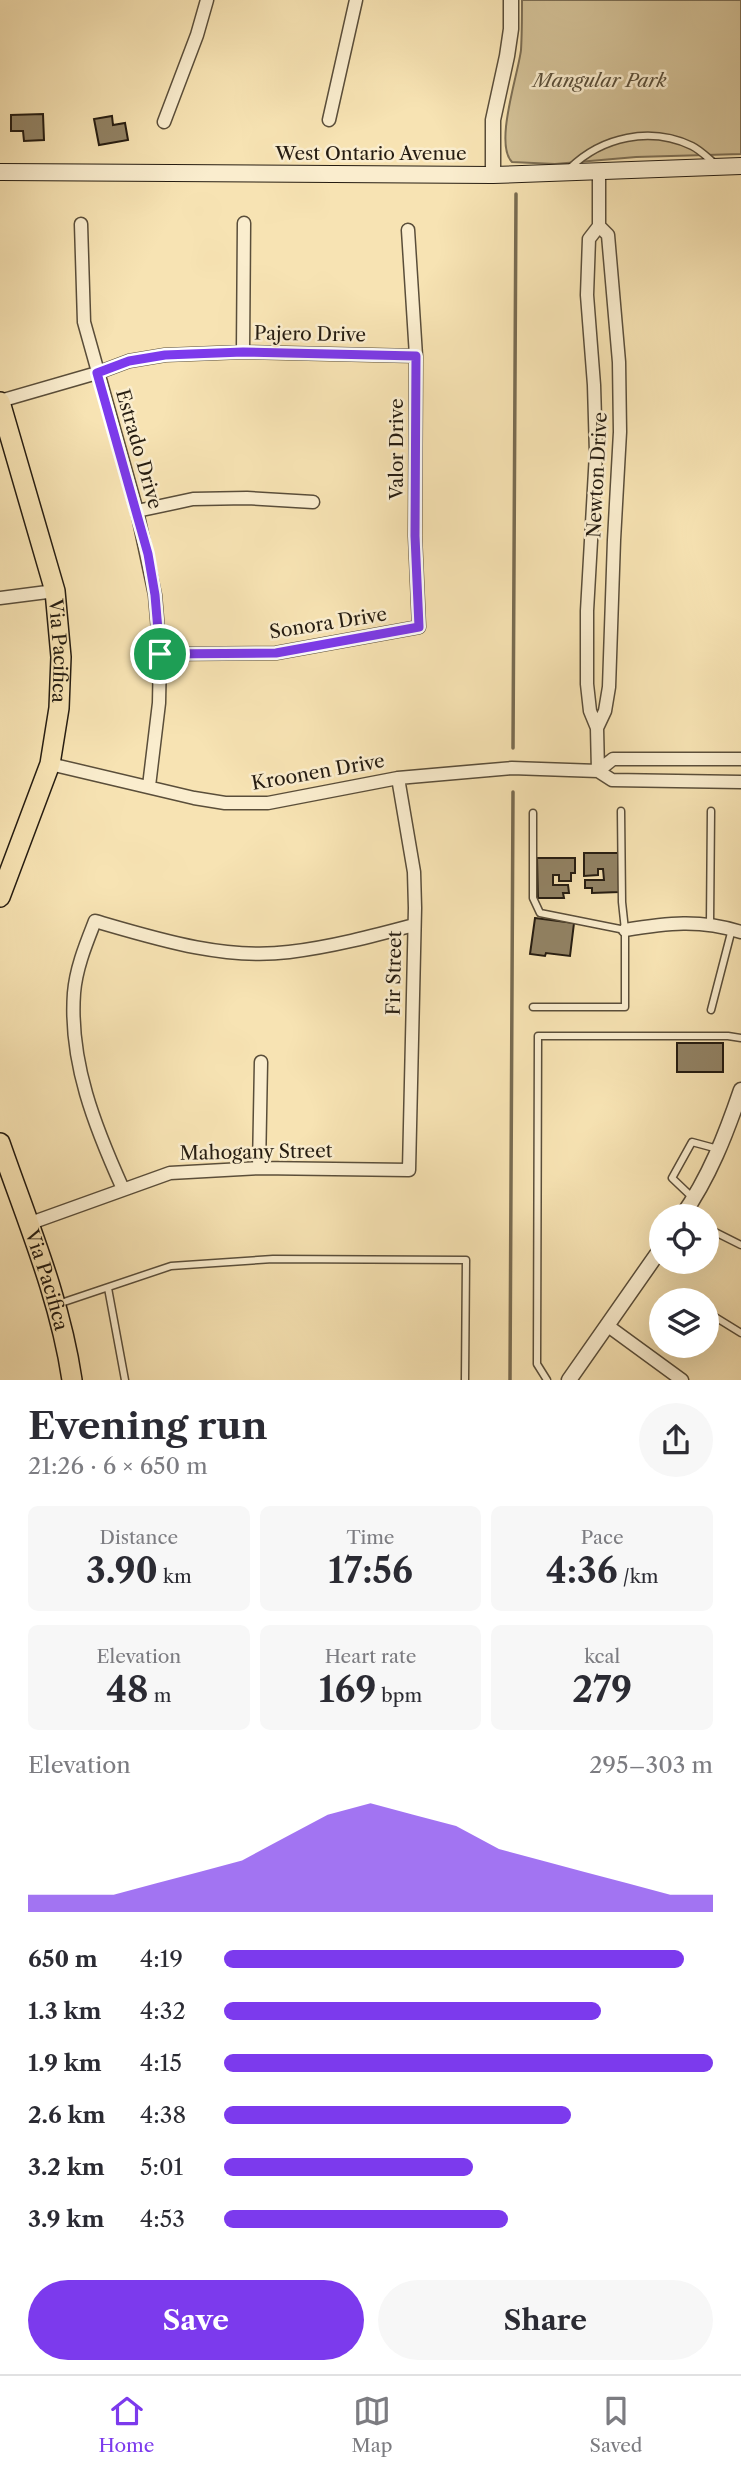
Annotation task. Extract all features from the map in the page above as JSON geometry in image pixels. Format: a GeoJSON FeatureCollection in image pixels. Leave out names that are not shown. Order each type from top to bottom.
{"type":"FeatureCollection","features":[{"type":"Feature","properties":{"kind":"main road","name":"West Ontario Avenue"},"geometry":{"type":"LineString","coordinates":[[0,172],[493,175],[741,166]]}},
{"type":"Feature","properties":{"kind":"main road","name":"Via Pacifica"},"geometry":{"type":"LineString","coordinates":[[0,401],[55,591],[61,657],[59,708],[50,764],[0,897]]}},
{"type":"Feature","properties":{"kind":"main road","name":"Via Pacifica"},"geometry":{"type":"LineString","coordinates":[[0,1143],[55,1305],[72,1380]]}},
{"type":"Feature","properties":{"kind":"street"},"geometry":{"type":"LineString","coordinates":[[164,122],[197,35],[207,0]]}},
{"type":"Feature","properties":{"kind":"street"},"geometry":{"type":"LineString","coordinates":[[329,120],[356,0]]}},
{"type":"Feature","properties":{"kind":"street"},"geometry":{"type":"LineString","coordinates":[[493,175],[493,120],[508,56],[511,0]]}},
{"type":"Feature","properties":{"kind":"street","name":"Newton Drive"},"geometry":{"type":"LineString","coordinates":[[597,771],[597,728],[590,711],[587,684],[587,611],[596,453],[587,295],[589,239],[599,226],[599,171]]}},
{"type":"Feature","properties":{"kind":"street"},"geometry":{"type":"LineString","coordinates":[[243,352],[244,223]]}},
{"type":"Feature","properties":{"kind":"street","name":"Estrado Drive"},"geometry":{"type":"LineString","coordinates":[[81,224],[84,322],[137,511],[155,595],[160,654],[159,703],[149,786]]}},
{"type":"Feature","properties":{"kind":"street","name":"Newton Drive"},"geometry":{"type":"LineString","coordinates":[[597,728],[605,711],[609,687],[620,432],[619,362],[612,266],[608,235],[599,226]]}},
{"type":"Feature","properties":{"kind":"street","name":"Valor Drive"},"geometry":{"type":"LineString","coordinates":[[408,230],[416,356],[415,536],[419,627]]}},
{"type":"Feature","properties":{"kind":"street","name":"Pajero Drive"},"geometry":{"type":"LineString","coordinates":[[0,401],[129,361],[165,355],[243,352],[416,356]]}},
{"type":"Feature","properties":{"kind":"street"},"geometry":{"type":"LineString","coordinates":[[137,511],[192,499],[247,498],[313,502]]}},
{"type":"Feature","properties":{"kind":"street"},"geometry":{"type":"LineString","coordinates":[[0,598],[55,591]]}},
{"type":"Feature","properties":{"kind":"street","name":"Sonora Drive"},"geometry":{"type":"LineString","coordinates":[[160,654],[276,653],[419,627]]}},
{"type":"Feature","properties":{"kind":"street"},"geometry":{"type":"LineString","coordinates":[[741,752],[741,782]]}},
{"type":"Feature","properties":{"kind":"street","name":"Kroonen Drive"},"geometry":{"type":"LineString","coordinates":[[597,771],[614,759],[741,759]]}},
{"type":"Feature","properties":{"kind":"street","name":"Kroonen Drive"},"geometry":{"type":"LineString","coordinates":[[50,764],[225,803],[268,803],[398,778],[512,768],[597,771],[612,780],[741,782]]}},
{"type":"Feature","properties":{"kind":"street","name":"Fir Street"},"geometry":{"type":"LineString","coordinates":[[398,778],[414,872],[409,1170]]}},
{"type":"Feature","properties":{"kind":"street"},"geometry":{"type":"LineString","coordinates":[[123,1189],[89,1103],[79,1068],[76,1041],[74,992],[81,956],[95,921],[178,944],[245,953],[287,952],[345,943],[414,925]]}},
{"type":"Feature","properties":{"kind":"street"},"geometry":{"type":"LineString","coordinates":[[625,930],[667,923],[710,923],[737,931]]}},
{"type":"Feature","properties":{"kind":"street"},"geometry":{"type":"LineString","coordinates":[[259,1168],[261,1062]]}},
{"type":"Feature","properties":{"kind":"street"},"geometry":{"type":"LineString","coordinates":[[691,1204],[718,1149],[741,1090]]}},
{"type":"Feature","properties":{"kind":"street","name":"Mahogany Street"},"geometry":{"type":"LineString","coordinates":[[28,1224],[170,1173],[259,1168],[409,1170]]}},
{"type":"Feature","properties":{"kind":"street"},"geometry":{"type":"LineString","coordinates":[[569,1380],[649,1266]]}},
{"type":"Feature","properties":{"kind":"street"},"geometry":{"type":"LineString","coordinates":[[608,1326],[665,1376],[682,1380]]}},
{"type":"Feature","properties":{"kind":"lane"},"geometry":{"type":"LineString","coordinates":[[564,173],[585,153],[624,137],[667,137],[694,147],[718,166]]}},
{"type":"Feature","properties":{"kind":"lane"},"geometry":{"type":"LineString","coordinates":[[533,1007],[625,1007],[621,811]]}},
{"type":"Feature","properties":{"kind":"lane"},"geometry":{"type":"LineString","coordinates":[[710,923],[711,811]]}},
{"type":"Feature","properties":{"kind":"lane"},"geometry":{"type":"LineString","coordinates":[[533,813],[533,898],[540,913],[625,930]]}},
{"type":"Feature","properties":{"kind":"lane"},"geometry":{"type":"LineString","coordinates":[[711,1010],[737,931]]}},
{"type":"Feature","properties":{"kind":"lane"},"geometry":{"type":"LineString","coordinates":[[547,1380],[537,1364],[538,1035],[741,1038]]}},
{"type":"Feature","properties":{"kind":"lane"},"geometry":{"type":"LineString","coordinates":[[694,1199],[672,1178],[692,1142],[718,1149]]}},
{"type":"Feature","properties":{"kind":"lane"},"geometry":{"type":"LineString","coordinates":[[719,1233],[741,1245]]}},
{"type":"Feature","properties":{"kind":"lane"},"geometry":{"type":"LineString","coordinates":[[55,1305],[172,1266],[240,1261],[466,1260],[465,1380]]}},
{"type":"Feature","properties":{"kind":"lane"},"geometry":{"type":"LineString","coordinates":[[108,1288],[125,1380]]}},
{"type":"Feature","properties":{"kind":"lane"},"geometry":{"type":"LineString","coordinates":[[719,1319],[741,1333]]}},
{"type":"Feature","properties":{"kind":"green space","name":"Mangular Park"},"geometry":{"type":"Polygon","coordinates":[[[522,0],[741,0],[741,154],[636,157],[555,164],[512,162],[505,140],[521,50],[522,0]]]}},
{"type":"Feature","properties":{"kind":"building"},"geometry":{"type":"Polygon","coordinates":[[[43,114],[44,140],[24,141],[23,131],[11,131],[11,115],[43,114]]]}},
{"type":"Feature","properties":{"kind":"building"},"geometry":{"type":"Polygon","coordinates":[[[112,116],[113,125],[125,123],[128,140],[99,145],[94,119],[112,116]]]}},
{"type":"Feature","properties":{"kind":"building"},"geometry":{"type":"Polygon","coordinates":[[[584,853],[618,853],[619,892],[592,893],[592,888],[585,888],[585,880],[604,880],[603,869],[598,869],[598,875],[584,876],[584,853]]]}},
{"type":"Feature","properties":{"kind":"building"},"geometry":{"type":"Polygon","coordinates":[[[537,858],[575,858],[575,873],[571,873],[571,881],[559,881],[559,875],[553,875],[553,885],[568,885],[569,893],[563,893],[564,898],[538,898],[537,858]]]}},
{"type":"Feature","properties":{"kind":"building"},"geometry":{"type":"Polygon","coordinates":[[[535,918],[574,923],[570,956],[530,954],[535,918]]]}},
{"type":"Feature","properties":{"kind":"building"},"geometry":{"type":"Polygon","coordinates":[[[677,1043],[723,1043],[723,1072],[677,1072],[677,1043]]]}},
{"type":"Feature","properties":{"kind":"waterway"},"geometry":{"type":"LineString","coordinates":[[513,748],[516,194]]}},
{"type":"Feature","properties":{"kind":"waterway"},"geometry":{"type":"LineString","coordinates":[[510,1380],[513,792]]}},
{"type":"Feature","properties":{"kind":"route"},"geometry":{"type":"LineString","coordinates":[[243,352],[416,356],[415,536],[419,627],[276,653],[160,654],[148,554],[97,373],[129,361],[165,355],[243,352]]}}]}
